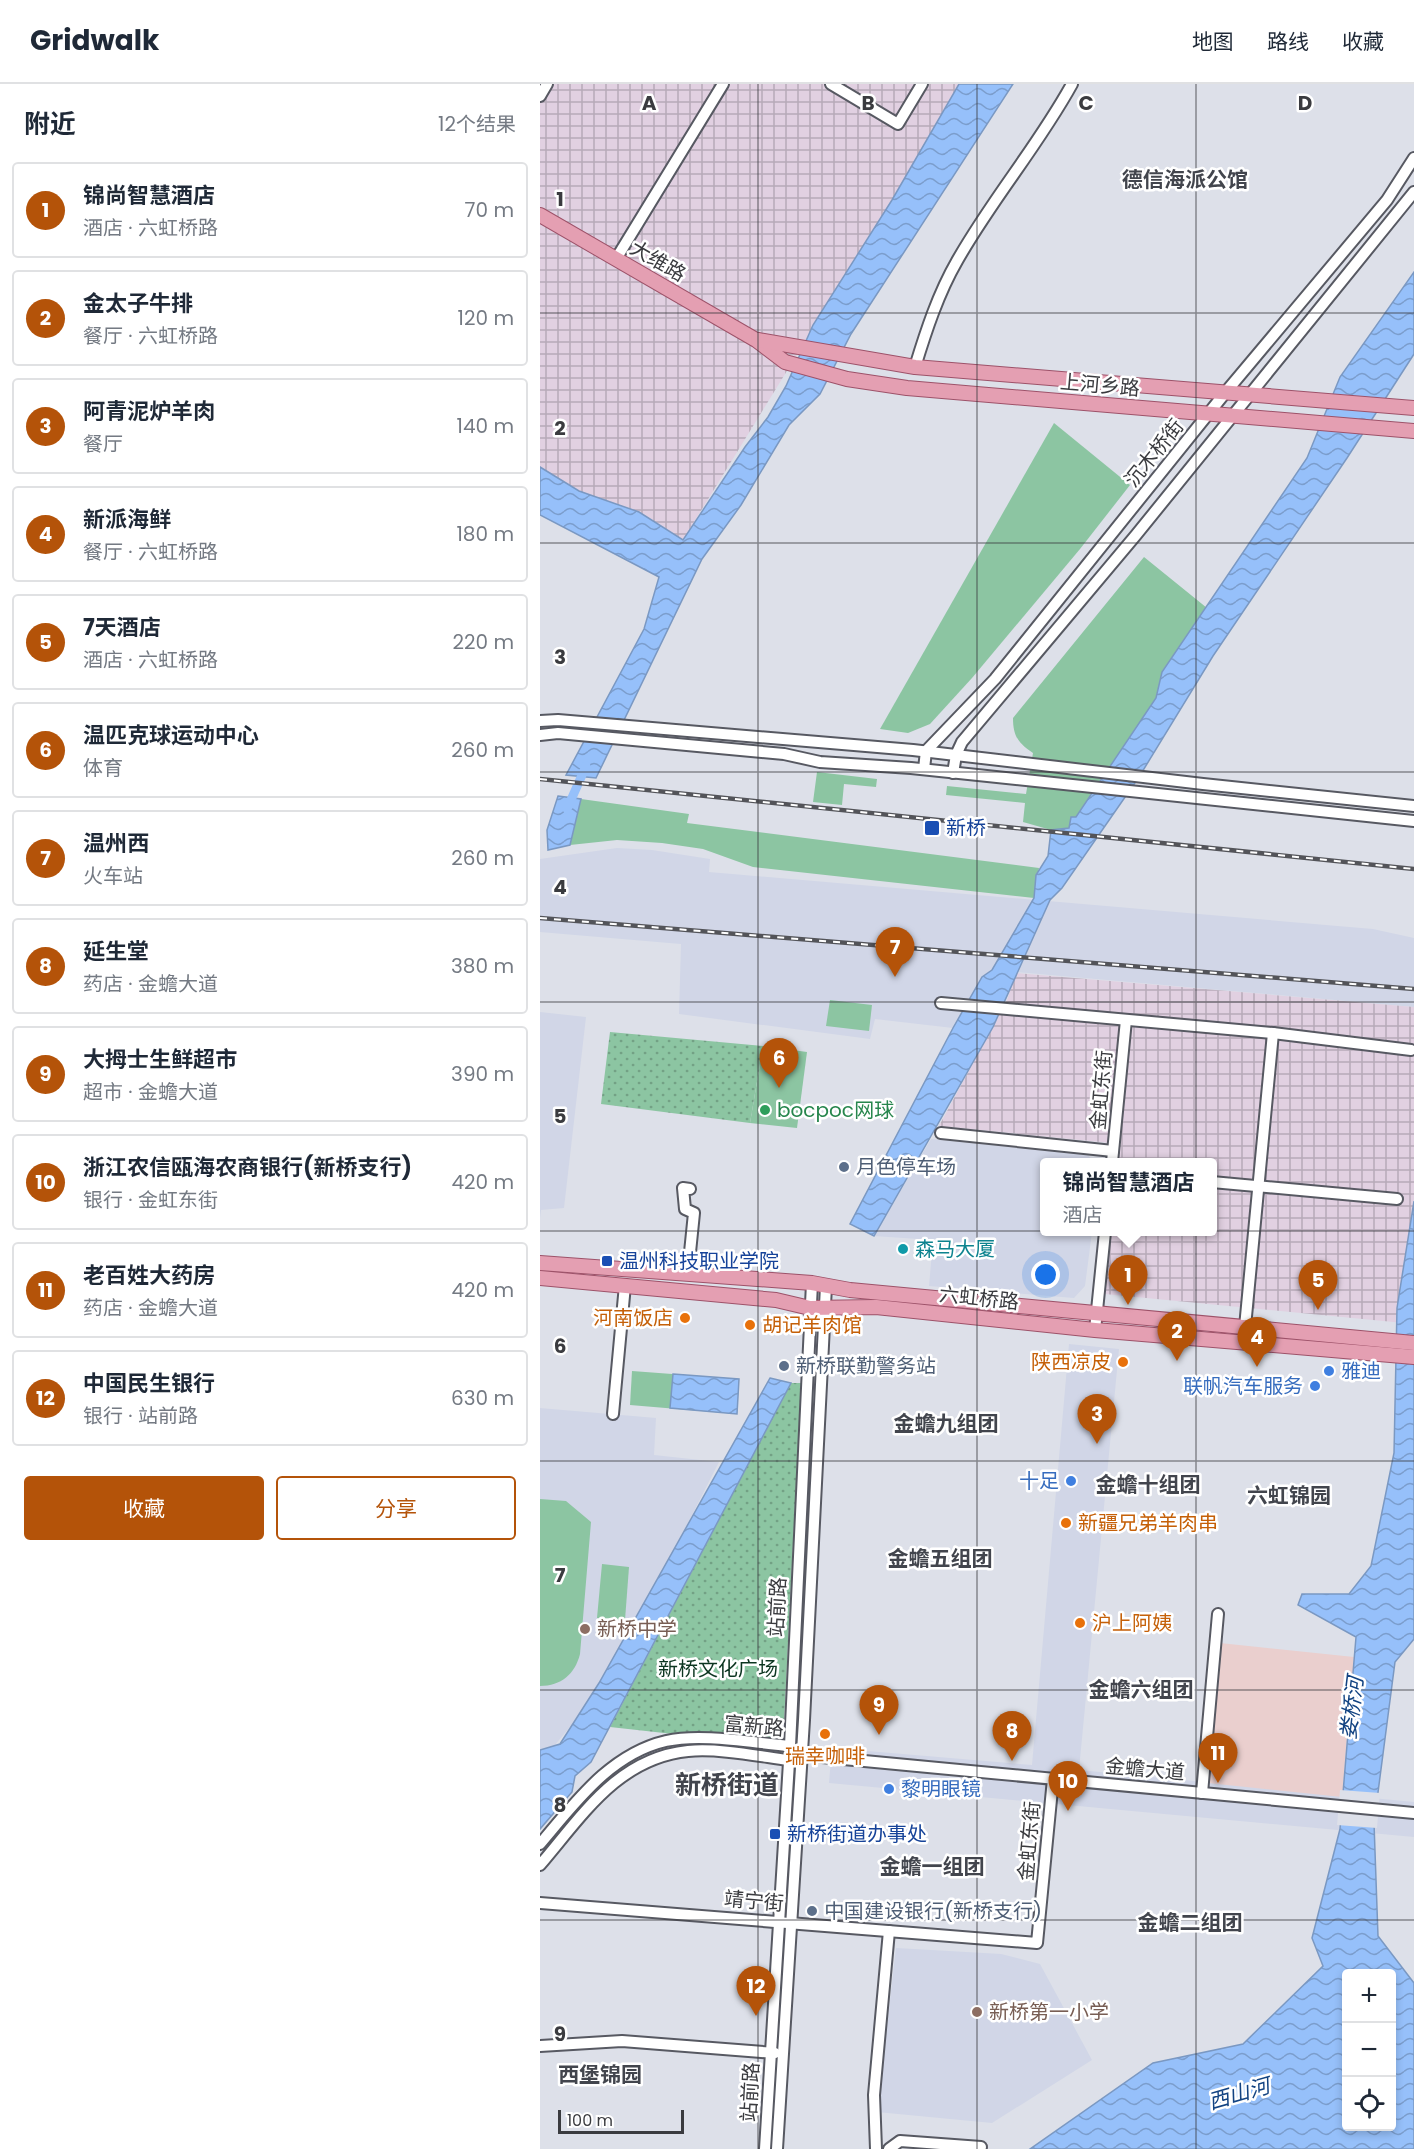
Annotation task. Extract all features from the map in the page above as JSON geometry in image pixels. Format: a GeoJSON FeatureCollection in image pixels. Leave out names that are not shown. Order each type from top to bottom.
{"type":"FeatureCollection","features":[{"type":"Feature","properties":{"kind":"main road","name":"大维路"},"geometry":{"type":"LineString","coordinates":[[540,215],[756,340],[785,362]]}},
{"type":"Feature","properties":{"kind":"main road","name":"大维路"},"geometry":{"type":"LineString","coordinates":[[756,340],[790,344]]}},
{"type":"Feature","properties":{"kind":"main road","name":"上河乡路"},"geometry":{"type":"LineString","coordinates":[[790,344],[856,359],[915,367],[1414,408]]}},
{"type":"Feature","properties":{"kind":"main road","name":"上河乡路"},"geometry":{"type":"LineString","coordinates":[[785,362],[847,379],[907,388],[1414,431]]}},
{"type":"Feature","properties":{"kind":"main road","name":"六虹桥路"},"geometry":{"type":"LineString","coordinates":[[540,1263],[688,1272],[812,1283],[1245,1328],[1368,1345],[1414,1357]]}},
{"type":"Feature","properties":{"kind":"main road","name":"六虹桥路"},"geometry":{"type":"LineString","coordinates":[[540,1278],[776,1300],[810,1308],[876,1307],[1095,1330],[1368,1345],[1414,1343]]}},
{"type":"Feature","properties":{"kind":"street"},"geometry":{"type":"LineString","coordinates":[[540,96],[547,84]]}},
{"type":"Feature","properties":{"kind":"street"},"geometry":{"type":"LineString","coordinates":[[616,259],[723,84]]}},
{"type":"Feature","properties":{"kind":"street"},"geometry":{"type":"LineString","coordinates":[[831,84],[898,124],[922,84]]}},
{"type":"Feature","properties":{"kind":"street"},"geometry":{"type":"LineString","coordinates":[[915,367],[933,311],[956,262],[990,207],[1050,124],[1072,84]]}},
{"type":"Feature","properties":{"kind":"street","name":"沉木桥街"},"geometry":{"type":"LineString","coordinates":[[926,751],[995,680],[1225,393],[1387,200],[1414,158]]}},
{"type":"Feature","properties":{"kind":"street","name":"沉木桥街"},"geometry":{"type":"LineString","coordinates":[[953,773],[956,755],[962,742],[1232,417],[1414,192]]}},
{"type":"Feature","properties":{"kind":"street"},"geometry":{"type":"LineString","coordinates":[[540,721],[558,720],[926,751],[1414,806]]}},
{"type":"Feature","properties":{"kind":"street"},"geometry":{"type":"LineString","coordinates":[[540,735],[558,733],[633,739],[784,754],[820,762],[924,769],[1414,821]]}},
{"type":"Feature","properties":{"kind":"street"},"geometry":{"type":"LineString","coordinates":[[924,769],[926,751]]}},
{"type":"Feature","properties":{"kind":"street"},"geometry":{"type":"LineString","coordinates":[[941,1004],[1274,1033],[1411,1050]]}},
{"type":"Feature","properties":{"kind":"street","name":"金虹东街"},"geometry":{"type":"LineString","coordinates":[[1112,1158],[1125,1020]]}},
{"type":"Feature","properties":{"kind":"street"},"geometry":{"type":"LineString","coordinates":[[1245,1328],[1274,1033]]}},
{"type":"Feature","properties":{"kind":"street"},"geometry":{"type":"LineString","coordinates":[[941,1133],[1113,1150]]}},
{"type":"Feature","properties":{"kind":"street"},"geometry":{"type":"LineString","coordinates":[[1217,1182],[1397,1198]]}},
{"type":"Feature","properties":{"kind":"street"},"geometry":{"type":"LineString","coordinates":[[688,1272],[694,1213],[685,1209],[683,1188],[690,1189]]}},
{"type":"Feature","properties":{"kind":"street"},"geometry":{"type":"LineString","coordinates":[[1095,1330],[1105,1236]]}},
{"type":"Feature","properties":{"kind":"street","name":"站前路"},"geometry":{"type":"LineString","coordinates":[[765,2149],[776,2053],[784,1922],[788,1760],[812,1283]]}},
{"type":"Feature","properties":{"kind":"street"},"geometry":{"type":"LineString","coordinates":[[613,1414],[625,1285]]}},
{"type":"Feature","properties":{"kind":"street","name":"站前路"},"geometry":{"type":"LineString","coordinates":[[784,1922],[802,1756],[826,1286]]}},
{"type":"Feature","properties":{"kind":"street"},"geometry":{"type":"LineString","coordinates":[[1202,1793],[1218,1614]]}},
{"type":"Feature","properties":{"kind":"street","name":"富新路"},"geometry":{"type":"LineString","coordinates":[[540,1844],[600,1778],[639,1750],[666,1741],[691,1739],[790,1746],[802,1756]]}},
{"type":"Feature","properties":{"kind":"street","name":"富新路"},"geometry":{"type":"LineString","coordinates":[[540,1865],[600,1793],[625,1772],[655,1757],[689,1750],[788,1760],[802,1756]]}},
{"type":"Feature","properties":{"kind":"street","name":"金蟾大道"},"geometry":{"type":"LineString","coordinates":[[802,1756],[1414,1813]]}},
{"type":"Feature","properties":{"kind":"street","name":"金虹东街"},"geometry":{"type":"LineString","coordinates":[[1037,1943],[1053,1779]]}},
{"type":"Feature","properties":{"kind":"street","name":"靖宁街"},"geometry":{"type":"LineString","coordinates":[[540,1903],[1037,1943]]}},
{"type":"Feature","properties":{"kind":"street"},"geometry":{"type":"LineString","coordinates":[[876,2149],[874,2095],[890,1931]]}},
{"type":"Feature","properties":{"kind":"street"},"geometry":{"type":"LineString","coordinates":[[540,2046],[632,2041],[776,2053]]}},
{"type":"Feature","properties":{"kind":"street","name":"站前路"},"geometry":{"type":"LineString","coordinates":[[776,2053],[777,2149]]}},
{"type":"Feature","properties":{"kind":"street"},"geometry":{"type":"LineString","coordinates":[[890,2149],[900,2141],[981,2147]]}},
{"type":"Feature","properties":{"kind":"shaded area"},"geometry":{"type":"Polygon","coordinates":[[[540,84],[959,84],[892,200],[683,540],[540,510],[540,84]]]}},
{"type":"Feature","properties":{"kind":"shaded area"},"geometry":{"type":"Polygon","coordinates":[[[617,848],[652,850],[710,859],[709,872],[1373,929],[1414,938],[1414,1007],[992,970],[982,977],[953,1028],[875,1019],[870,1039],[679,1014],[681,944],[540,932],[540,859],[617,848]]]}},
{"type":"Feature","properties":{"kind":"shaded area"},"geometry":{"type":"Polygon","coordinates":[[[1016,973],[1414,1007],[1414,1324],[1105,1294],[1111,1236],[1217,1236],[1217,1158],[1119,1158],[1120,1144],[939,1126],[1007,1000],[1016,973]]]}},
{"type":"Feature","properties":{"kind":"shaded area"},"geometry":{"type":"Polygon","coordinates":[[[540,1012],[586,1017],[564,1208],[541,1210],[540,1218],[540,1012]]]}},
{"type":"Feature","properties":{"kind":"shaded area"},"geometry":{"type":"Polygon","coordinates":[[[931,1139],[1088,1155],[1091,1158],[1040,1158],[1040,1236],[1091,1236],[1085,1286],[1074,1298],[929,1286],[933,1240],[874,1236],[931,1139]]]}},
{"type":"Feature","properties":{"kind":"shaded area"},"geometry":{"type":"Polygon","coordinates":[[[1069,1344],[1119,1349],[1079,1770],[1414,1802],[1414,1837],[829,1783],[832,1748],[1032,1765],[1069,1344]]]}},
{"type":"Feature","properties":{"kind":"shaded area","name":"新桥中学"},"geometry":{"type":"Polygon","coordinates":[[[540,1408],[656,1418],[654,1455],[719,1462],[661,1576],[580,1715],[549,1752],[540,1753],[540,1408]]]}},
{"type":"Feature","properties":{"kind":"shaded area"},"geometry":{"type":"Polygon","coordinates":[[[1220,1643],[1354,1657],[1342,1797],[1208,1783],[1220,1643]]]}},
{"type":"Feature","properties":{"kind":"shaded area","name":"新桥第一小学"},"geometry":{"type":"Polygon","coordinates":[[[896,1948],[1001,1954],[1040,1964],[1092,2060],[992,2123],[877,2112],[896,1948]]]}},
{"type":"Feature","properties":{"kind":"green space"},"geometry":{"type":"Polygon","coordinates":[[[1054,423],[1130,485],[1080,549],[972,678],[930,724],[908,733],[880,729],[1054,423]]]}},
{"type":"Feature","properties":{"kind":"green space"},"geometry":{"type":"Polygon","coordinates":[[[1144,557],[1207,608],[1162,672],[1156,698],[1069,828],[1051,830],[1023,822],[1025,803],[946,795],[947,786],[1026,794],[1033,753],[1017,738],[1013,718],[1144,557]]]}},
{"type":"Feature","properties":{"kind":"green space"},"geometry":{"type":"Polygon","coordinates":[[[817,772],[877,779],[876,787],[844,784],[842,805],[813,802],[817,772]]]}},
{"type":"Feature","properties":{"kind":"green space"},"geometry":{"type":"Polygon","coordinates":[[[581,799],[689,814],[687,823],[1039,868],[1034,898],[753,867],[703,849],[662,843],[617,840],[570,845],[581,799]]]}},
{"type":"Feature","properties":{"kind":"green space"},"geometry":{"type":"Polygon","coordinates":[[[830,1000],[872,1005],[869,1031],[826,1026],[830,1000]]]}},
{"type":"Feature","properties":{"kind":"green space"},"geometry":{"type":"Polygon","coordinates":[[[610,1032],[763,1046],[750,1123],[601,1104],[610,1032]]]}},
{"type":"Feature","properties":{"kind":"green space"},"geometry":{"type":"Polygon","coordinates":[[[763,1046],[807,1052],[797,1128],[750,1123],[763,1046]]]}},
{"type":"Feature","properties":{"kind":"green space"},"geometry":{"type":"Polygon","coordinates":[[[632,1371],[739,1379],[737,1414],[630,1405],[632,1371]]]}},
{"type":"Feature","properties":{"kind":"green space","name":"新桥文化广场"},"geometry":{"type":"Polygon","coordinates":[[[791,1383],[801,1383],[784,1722],[763,1744],[610,1727],[791,1383]]]}},
{"type":"Feature","properties":{"kind":"green space"},"geometry":{"type":"Polygon","coordinates":[[[540,1499],[566,1501],[591,1522],[578,1661],[566,1678],[554,1684],[540,1686],[540,1499]]]}},
{"type":"Feature","properties":{"kind":"green space"},"geometry":{"type":"Polygon","coordinates":[[[602,1564],[629,1567],[625,1620],[597,1618],[602,1564]]]}},
{"type":"Feature","properties":{"kind":"water"},"geometry":{"type":"Polygon","coordinates":[[[959,84],[1013,84],[851,334],[820,394],[789,425],[741,505],[702,559],[596,778],[566,775],[644,629],[659,577],[540,515],[540,467],[579,491],[639,512],[683,540],[745,447],[768,417],[786,386],[813,325],[892,200],[959,84]]]}},
{"type":"Feature","properties":{"kind":"water"},"geometry":{"type":"Polygon","coordinates":[[[1414,272],[1414,354],[1347,458],[1213,656],[1139,777],[1062,888],[1050,900],[993,1027],[874,1236],[850,1224],[953,1028],[982,977],[992,970],[1034,898],[1036,875],[1048,856],[1051,830],[1069,828],[1071,817],[1076,817],[1156,698],[1162,672],[1307,458],[1340,377],[1414,272]]]}},
{"type":"Feature","properties":{"kind":"water"},"geometry":{"type":"Polygon","coordinates":[[[558,796],[581,799],[570,845],[548,850],[547,830],[558,796]]]}},
{"type":"Feature","properties":{"kind":"water"},"geometry":{"type":"Polygon","coordinates":[[[1414,1201],[1414,1639],[1395,1662],[1374,1823],[1378,1936],[1414,1983],[1414,2149],[1030,2149],[1153,2063],[1243,2044],[1323,1966],[1312,1938],[1340,1829],[1356,1637],[1298,1605],[1302,1594],[1349,1594],[1371,1566],[1394,1453],[1397,1308],[1414,1201]]]}},
{"type":"Feature","properties":{"kind":"water"},"geometry":{"type":"Polygon","coordinates":[[[673,1374],[739,1379],[737,1414],[670,1408],[673,1374]]]}},
{"type":"Feature","properties":{"kind":"water"},"geometry":{"type":"Polygon","coordinates":[[[770,1378],[791,1383],[591,1762],[575,1776],[572,1792],[540,1829],[540,1750],[560,1744],[599,1683],[770,1378]]]}},
{"type":"Feature","properties":{"kind":"pier"},"geometry":{"type":"Polygon","coordinates":[[[1340,1790],[1380,1793],[1377,1828],[1337,1825],[1340,1790]]]}},
{"type":"Feature","properties":{"kind":"waterway"},"geometry":{"type":"LineString","coordinates":[[567,809],[586,766]]}},
{"type":"Feature","properties":{"kind":"railway"},"geometry":{"type":"LineString","coordinates":[[540,779],[1414,869]]}},
{"type":"Feature","properties":{"kind":"railway"},"geometry":{"type":"LineString","coordinates":[[540,918],[1414,989]]}},
{"type":"Feature","properties":{"kind":"place","name":"新桥"},"geometry":{"type":"Point","coordinates":[932,828]}},
{"type":"Feature","properties":{"kind":"place","name":"温州西"},"geometry":{"type":"Point","coordinates":[895,977]}},
{"type":"Feature","properties":{"kind":"place","name":"温匹克球运动中心"},"geometry":{"type":"Point","coordinates":[779,1088]}},
{"type":"Feature","properties":{"kind":"place","name":"bocpoc网球"},"geometry":{"type":"Point","coordinates":[765,1110]}},
{"type":"Feature","properties":{"kind":"place","name":"月色停车场"},"geometry":{"type":"Point","coordinates":[844,1167]}},
{"type":"Feature","properties":{"kind":"place","name":"森马大厦"},"geometry":{"type":"Point","coordinates":[903,1249]}},
{"type":"Feature","properties":{"kind":"place","name":"温州科技职业学院"},"geometry":{"type":"Point","coordinates":[607,1261]}},
{"type":"Feature","properties":{"kind":"place","name":"锦尚智慧酒店"},"geometry":{"type":"Point","coordinates":[1128,1305]}},
{"type":"Feature","properties":{"kind":"place","name":"7天酒店"},"geometry":{"type":"Point","coordinates":[1318,1310]}},
{"type":"Feature","properties":{"kind":"place","name":"河南饭店"},"geometry":{"type":"Point","coordinates":[685,1318]}},
{"type":"Feature","properties":{"kind":"place","name":"胡记羊肉馆"},"geometry":{"type":"Point","coordinates":[750,1325]}},
{"type":"Feature","properties":{"kind":"place","name":"金太子牛排"},"geometry":{"type":"Point","coordinates":[1177,1361]}},
{"type":"Feature","properties":{"kind":"place","name":"陕西凉皮"},"geometry":{"type":"Point","coordinates":[1123,1362]}},
{"type":"Feature","properties":{"kind":"place","name":"新桥联勤警务站"},"geometry":{"type":"Point","coordinates":[784,1366]}},
{"type":"Feature","properties":{"kind":"place","name":"新派海鲜"},"geometry":{"type":"Point","coordinates":[1257,1367]}},
{"type":"Feature","properties":{"kind":"place","name":"雅迪"},"geometry":{"type":"Point","coordinates":[1329,1371]}},
{"type":"Feature","properties":{"kind":"place","name":"联帆汽车服务"},"geometry":{"type":"Point","coordinates":[1315,1386]}},
{"type":"Feature","properties":{"kind":"place","name":"阿青泥炉羊肉"},"geometry":{"type":"Point","coordinates":[1097,1444]}},
{"type":"Feature","properties":{"kind":"place","name":"十足"},"geometry":{"type":"Point","coordinates":[1071,1481]}},
{"type":"Feature","properties":{"kind":"place","name":"新疆兄弟羊肉串"},"geometry":{"type":"Point","coordinates":[1066,1523]}},
{"type":"Feature","properties":{"kind":"place","name":"沪上阿姨"},"geometry":{"type":"Point","coordinates":[1080,1623]}},
{"type":"Feature","properties":{"kind":"place","name":"新桥中学"},"geometry":{"type":"Point","coordinates":[585,1629]}},
{"type":"Feature","properties":{"kind":"place","name":"瑞幸咖啡"},"geometry":{"type":"Point","coordinates":[825,1734]}},
{"type":"Feature","properties":{"kind":"place","name":"大拇士生鲜超市"},"geometry":{"type":"Point","coordinates":[879,1735]}},
{"type":"Feature","properties":{"kind":"place","name":"延生堂"},"geometry":{"type":"Point","coordinates":[1012,1761]}},
{"type":"Feature","properties":{"kind":"place","name":"老百姓大药房"},"geometry":{"type":"Point","coordinates":[1218,1783]}},
{"type":"Feature","properties":{"kind":"place","name":"黎明眼镜"},"geometry":{"type":"Point","coordinates":[889,1789]}},
{"type":"Feature","properties":{"kind":"place","name":"浙江农信瓯海农商银行(新桥支行)"},"geometry":{"type":"Point","coordinates":[1068,1811]}},
{"type":"Feature","properties":{"kind":"place","name":"新桥街道办事处"},"geometry":{"type":"Point","coordinates":[775,1834]}},
{"type":"Feature","properties":{"kind":"place","name":"中国建设银行(新桥支行)"},"geometry":{"type":"Point","coordinates":[812,1911]}},
{"type":"Feature","properties":{"kind":"place","name":"新桥第一小学"},"geometry":{"type":"Point","coordinates":[977,2012]}},
{"type":"Feature","properties":{"kind":"place","name":"中国民生银行"},"geometry":{"type":"Point","coordinates":[756,2016]}},
{"type":"Feature","properties":{"kind":"district","name":"德信海派公馆"},"geometry":{"type":"Point","coordinates":[1185,180]}},
{"type":"Feature","properties":{"kind":"district","name":"金蟾九组团"},"geometry":{"type":"Point","coordinates":[946,1424]}},
{"type":"Feature","properties":{"kind":"district","name":"金蟾十组团"},"geometry":{"type":"Point","coordinates":[1148,1485]}},
{"type":"Feature","properties":{"kind":"district","name":"六虹锦园"},"geometry":{"type":"Point","coordinates":[1289,1496]}},
{"type":"Feature","properties":{"kind":"district","name":"金蟾五组团"},"geometry":{"type":"Point","coordinates":[940,1559]}},
{"type":"Feature","properties":{"kind":"district","name":"金蟾六组团"},"geometry":{"type":"Point","coordinates":[1141,1690]}},
{"type":"Feature","properties":{"kind":"district","name":"新桥街道"},"geometry":{"type":"Point","coordinates":[727,1785]}},
{"type":"Feature","properties":{"kind":"district","name":"金蟾一组团"},"geometry":{"type":"Point","coordinates":[932,1867]}},
{"type":"Feature","properties":{"kind":"district","name":"金蟾二组团"},"geometry":{"type":"Point","coordinates":[1190,1923]}},
{"type":"Feature","properties":{"kind":"district","name":"西堡锦园"},"geometry":{"type":"Point","coordinates":[600,2075]}},
{"type":"Feature","properties":{"kind":"water label","name":"娄桥河"},"geometry":{"type":"Point","coordinates":[1352,1708]}},
{"type":"Feature","properties":{"kind":"water label","name":"西山河"},"geometry":{"type":"Point","coordinates":[1239,2094]}}]}
